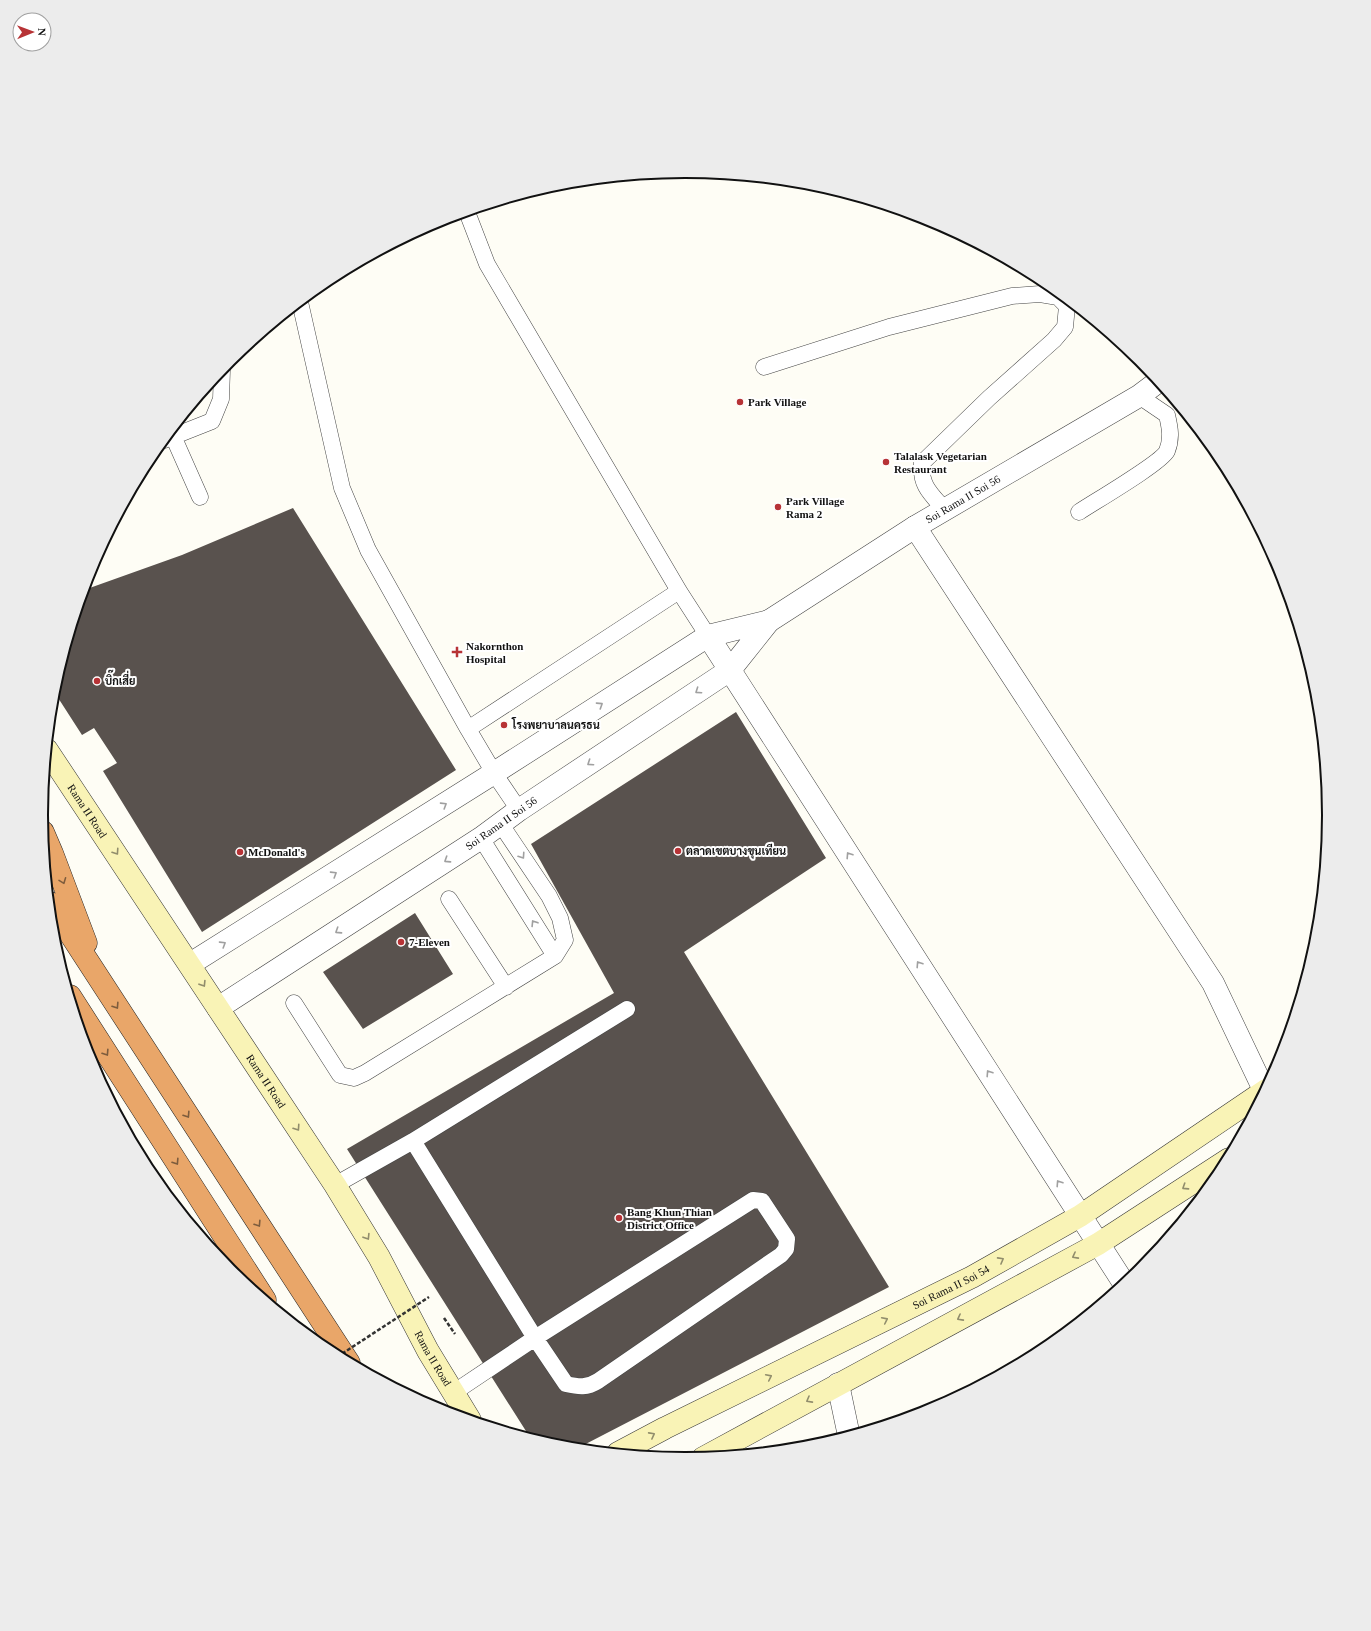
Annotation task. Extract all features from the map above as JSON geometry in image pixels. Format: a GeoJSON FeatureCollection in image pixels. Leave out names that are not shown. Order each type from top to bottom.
{"type":"FeatureCollection","features":[{"type":"Feature","properties":{"kind":"highway"},"geometry":{"type":"LineString","coordinates":[[49,845],[102,985]]}},
{"type":"Feature","properties":{"kind":"highway"},"geometry":{"type":"LineString","coordinates":[[55,911],[342,1353]]}},
{"type":"Feature","properties":{"kind":"highway"},"geometry":{"type":"LineString","coordinates":[[79,1010],[257,1287]]}},
{"type":"Feature","properties":{"kind":"street","name":"Soi Rama II Soi 56"},"geometry":{"type":"LineString","coordinates":[[218,1008],[482,838],[519,810],[730,670],[769,621],[915,527],[1139,396],[1155,384]]}},
{"type":"Feature","properties":{"kind":"street"},"geometry":{"type":"LineString","coordinates":[[915,527],[1213,983],[1262,1085]]}},
{"type":"Feature","properties":{"kind":"street","name":"Soi Rama II Soi 56"},"geometry":{"type":"LineString","coordinates":[[190,964],[494,773],[708,636],[769,621]]}},
{"type":"Feature","properties":{"kind":"street"},"geometry":{"type":"LineString","coordinates":[[708,636],[1122,1280]]}},
{"type":"Feature","properties":{"kind":"street","name":"Rama II Road"},"geometry":{"type":"LineString","coordinates":[[51,754],[335,1185],[379,1257],[428,1352],[466,1413]]}},
{"type":"Feature","properties":{"kind":"street","name":"Soi Rama II Soi 54"},"geometry":{"type":"LineString","coordinates":[[624,1450],[665,1428],[972,1277],[1080,1216],[1257,1096]]}},
{"type":"Feature","properties":{"kind":"street"},"geometry":{"type":"LineString","coordinates":[[713,1452],[1098,1244],[1219,1166]]}},
{"type":"Feature","properties":{"kind":"street"},"geometry":{"type":"LineString","coordinates":[[838,1384],[848,1431]]}},
{"type":"Feature","properties":{"kind":"lane"},"geometry":{"type":"LineString","coordinates":[[469,217],[487,264],[678,591],[708,636]]}},
{"type":"Feature","properties":{"kind":"lane"},"geometry":{"type":"LineString","coordinates":[[764,367],[889,327],[1012,296],[1040,294],[1056,297]]}},
{"type":"Feature","properties":{"kind":"lane"},"geometry":{"type":"LineString","coordinates":[[945,510],[925,487],[921,474],[922,463],[989,398],[1054,340],[1065,327],[1067,306],[1063,302]]}},
{"type":"Feature","properties":{"kind":"lane"},"geometry":{"type":"LineString","coordinates":[[301,307],[342,488],[368,550],[494,773],[519,810]]}},
{"type":"Feature","properties":{"kind":"lane"},"geometry":{"type":"LineString","coordinates":[[173,436],[212,421],[221,399],[222,379]]}},
{"type":"Feature","properties":{"kind":"lane"},"geometry":{"type":"LineString","coordinates":[[1079,512],[1143,471],[1166,452],[1171,437],[1167,415],[1139,396]]}},
{"type":"Feature","properties":{"kind":"lane"},"geometry":{"type":"LineString","coordinates":[[170,440],[200,497]]}},
{"type":"Feature","properties":{"kind":"lane"},"geometry":{"type":"LineString","coordinates":[[468,728],[678,591]]}},
{"type":"Feature","properties":{"kind":"lane"},"geometry":{"type":"LineString","coordinates":[[294,1003],[340,1075],[354,1078],[365,1073],[555,956],[565,940],[560,918],[549,896],[500,823]]}},
{"type":"Feature","properties":{"kind":"lane"},"geometry":{"type":"LineString","coordinates":[[482,838],[555,956]]}},
{"type":"Feature","properties":{"kind":"lane"},"geometry":{"type":"LineString","coordinates":[[449,899],[506,987]]}},
{"type":"Feature","properties":{"kind":"lane"},"geometry":{"type":"LineString","coordinates":[[335,1185],[413,1141],[627,1010]]}},
{"type":"Feature","properties":{"kind":"lane"},"geometry":{"type":"LineString","coordinates":[[413,1141],[535,1338],[566,1384],[590,1386],[781,1256],[786,1249],[787,1239],[762,1202],[754,1200],[535,1338],[453,1393]]}},
{"type":"Feature","properties":{"kind":"path"},"geometry":{"type":"LineString","coordinates":[[342,1353],[429,1297]]}},
{"type":"Feature","properties":{"kind":"building"},"geometry":{"type":"Polygon","coordinates":[[[293,508],[456,770],[202,932],[103,771],[117,763],[94,728],[82,735],[59,699],[70,651],[91,587],[182,555],[293,508]]]}},
{"type":"Feature","properties":{"kind":"building","name":"Bang Khun Thian District Office"},"geometry":{"type":"Polygon","coordinates":[[[736,712],[826,858],[684,952],[889,1287],[584,1445],[527,1432],[347,1149],[614,993],[531,844],[736,712]]]}},
{"type":"Feature","properties":{"kind":"building","name":"7-Eleven"},"geometry":{"type":"Polygon","coordinates":[[[415,913],[453,974],[363,1029],[323,972],[415,913]]]}},
{"type":"Feature","properties":{"kind":"place","name":"Park Village"},"geometry":{"type":"Point","coordinates":[740,402]}},
{"type":"Feature","properties":{"kind":"place","name":"Talalask Vegetarian Restaurant"},"geometry":{"type":"Point","coordinates":[886,462]}},
{"type":"Feature","properties":{"kind":"place","name":"Park Village Rama 2"},"geometry":{"type":"Point","coordinates":[778,507]}},
{"type":"Feature","properties":{"kind":"place","name":"Nakornthon Hospital"},"geometry":{"type":"Point","coordinates":[457,652]}},
{"type":"Feature","properties":{"kind":"place","name":"บิ๊กเสี่ย"},"geometry":{"type":"Point","coordinates":[97,681]}},
{"type":"Feature","properties":{"kind":"place","name":"โรงพยาบาลนครธน"},"geometry":{"type":"Point","coordinates":[504,725]}},
{"type":"Feature","properties":{"kind":"place","name":"ตลาดเขตบางขุนเทียน"},"geometry":{"type":"Point","coordinates":[678,851]}},
{"type":"Feature","properties":{"kind":"place","name":"McDonald's"},"geometry":{"type":"Point","coordinates":[240,852]}},
{"type":"Feature","properties":{"kind":"place","name":"7-Eleven"},"geometry":{"type":"Point","coordinates":[401,942]}},
{"type":"Feature","properties":{"kind":"place","name":"Bang Khun Thian District Office"},"geometry":{"type":"Point","coordinates":[619,1218]}}]}
